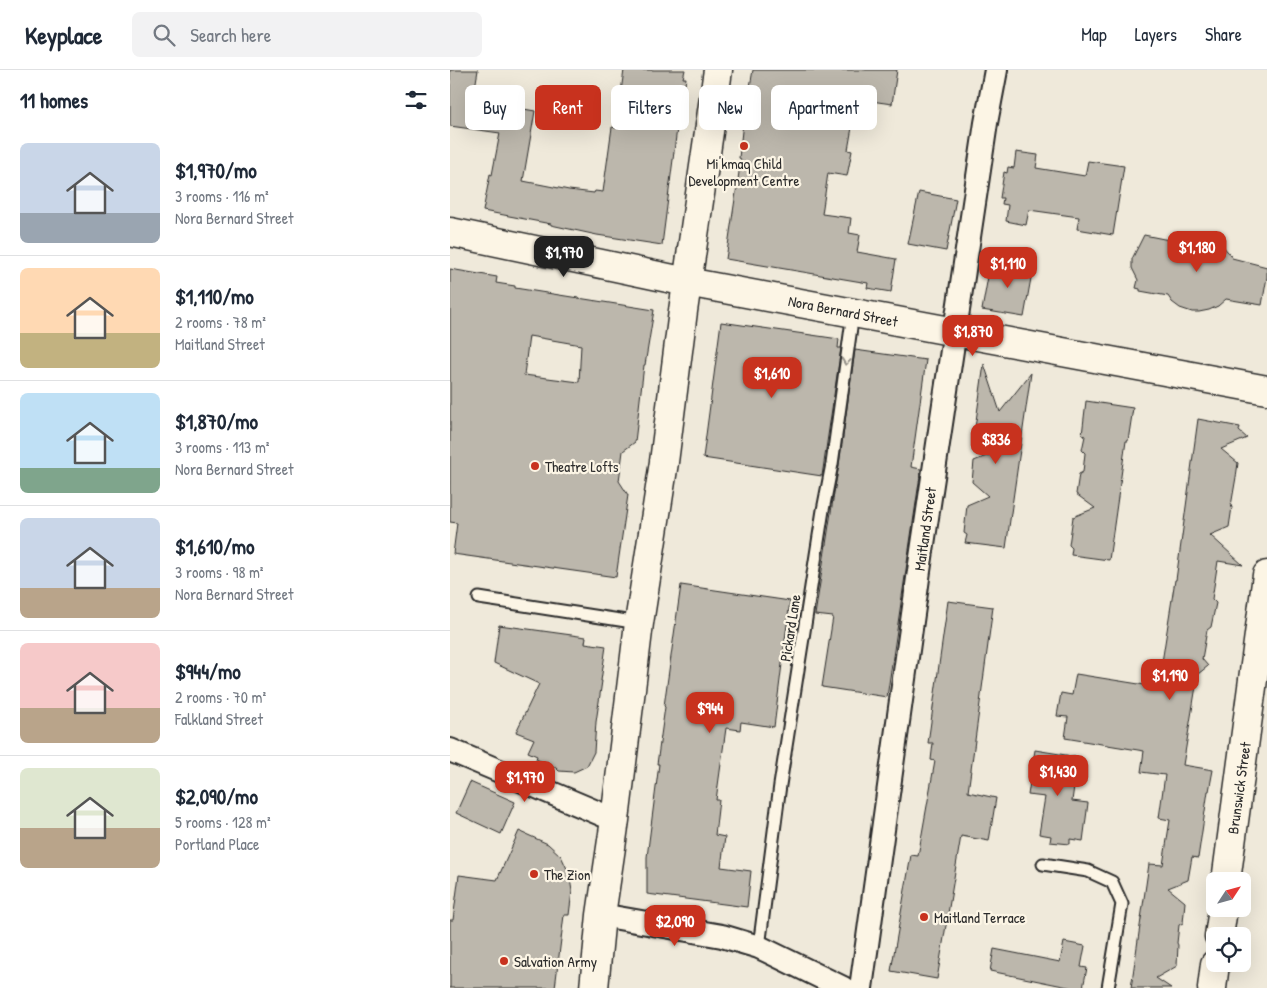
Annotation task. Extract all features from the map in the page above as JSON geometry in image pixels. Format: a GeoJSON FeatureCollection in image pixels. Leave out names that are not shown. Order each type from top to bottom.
{"type":"FeatureCollection","features":[{"type":"Feature","properties":{"kind":"street"},"geometry":{"type":"LineString","coordinates":[[594,988],[601,915],[639,624],[664,462],[687,282],[718,70]]}},
{"type":"Feature","properties":{"kind":"street","name":"Maitland Street"},"geometry":{"type":"LineString","coordinates":[[861,988],[918,580],[986,123],[996,70]]}},
{"type":"Feature","properties":{"kind":"street","name":"Nora Bernard Street"},"geometry":{"type":"LineString","coordinates":[[450,232],[687,282],[1267,390]]}},
{"type":"Feature","properties":{"kind":"street","name":"Brunswick Street"},"geometry":{"type":"LineString","coordinates":[[1227,872],[1267,575]]}},
{"type":"Feature","properties":{"kind":"street"},"geometry":{"type":"LineString","coordinates":[[450,750],[614,820]]}},
{"type":"Feature","properties":{"kind":"street"},"geometry":{"type":"LineString","coordinates":[[601,915],[722,936],[759,947],[843,988]]}},
{"type":"Feature","properties":{"kind":"street"},"geometry":{"type":"LineString","coordinates":[[1212,988],[1214,972]]}},
{"type":"Feature","properties":{"kind":"lane","name":"Pickard Lane"},"geometry":{"type":"LineString","coordinates":[[759,947],[779,792],[823,510],[832,464],[853,313]]}},
{"type":"Feature","properties":{"kind":"lane"},"geometry":{"type":"LineString","coordinates":[[479,598],[639,624]]}},
{"type":"Feature","properties":{"kind":"lane"},"geometry":{"type":"LineString","coordinates":[[1043,864],[1088,871],[1112,882],[1122,904],[1108,988]]}},
{"type":"Feature","properties":{"kind":"building"},"geometry":{"type":"Polygon","coordinates":[[[450,70],[478,70],[476,85],[465,85],[465,128],[450,126],[450,70]]]}},
{"type":"Feature","properties":{"kind":"building"},"geometry":{"type":"Polygon","coordinates":[[[624,70],[685,70],[683,78],[686,78],[685,85],[622,85],[624,70]]]}},
{"type":"Feature","properties":{"kind":"building"},"geometry":{"type":"Polygon","coordinates":[[[753,70],[897,70],[892,104],[877,102],[877,85],[771,85],[771,130],[852,130],[848,150],[852,151],[847,176],[828,173],[822,214],[851,218],[849,233],[860,235],[857,252],[896,259],[891,292],[867,288],[868,283],[726,259],[741,159],[739,158],[742,130],[761,130],[761,85],[750,85],[753,70]]]}},
{"type":"Feature","properties":{"kind":"building"},"geometry":{"type":"Polygon","coordinates":[[[525,109],[535,111],[523,181],[594,193],[595,191],[603,192],[612,130],[677,130],[662,245],[597,235],[483,211],[500,133],[479,130],[525,130],[525,109]]]}},
{"type":"Feature","properties":{"kind":"building"},"geometry":{"type":"Polygon","coordinates":[[[1016,152],[1038,155],[1036,168],[1085,176],[1088,161],[1124,166],[1113,235],[1077,229],[1079,217],[1029,210],[1026,225],[1006,221],[1008,205],[1002,204],[1003,198],[1000,198],[1004,172],[1007,173],[1008,167],[1014,168],[1016,152]]]}},
{"type":"Feature","properties":{"kind":"building"},"geometry":{"type":"Polygon","coordinates":[[[919,192],[956,199],[946,251],[908,244],[919,192]]]}},
{"type":"Feature","properties":{"kind":"building"},"geometry":{"type":"Polygon","coordinates":[[[1144,235],[1179,242],[1193,237],[1205,237],[1221,244],[1232,258],[1267,267],[1262,305],[1226,299],[1218,306],[1209,310],[1192,312],[1180,308],[1168,296],[1140,291],[1140,289],[1136,288],[1138,280],[1132,268],[1132,259],[1144,235]]]}},
{"type":"Feature","properties":{"kind":"building"},"geometry":{"type":"Polygon","coordinates":[[[991,260],[1033,267],[1024,317],[982,310],[991,260]]]}},
{"type":"Feature","properties":{"kind":"building"},"geometry":{"type":"Polygon","coordinates":[[[450,269],[497,277],[496,283],[515,286],[515,288],[654,310],[644,365],[635,442],[623,451],[619,481],[628,495],[616,577],[453,554],[457,523],[450,522],[450,269]],[[529,336],[524,375],[579,382],[581,345],[529,336]]]}},
{"type":"Feature","properties":{"kind":"building"},"geometry":{"type":"Polygon","coordinates":[[[721,322],[839,339],[838,348],[841,348],[822,476],[703,458],[721,322]]]}},
{"type":"Feature","properties":{"kind":"building"},"geometry":{"type":"Polygon","coordinates":[[[855,350],[926,360],[911,467],[921,469],[887,697],[822,687],[833,617],[815,615],[855,350]]]}},
{"type":"Feature","properties":{"kind":"building"},"geometry":{"type":"Polygon","coordinates":[[[984,364],[1000,412],[1031,373],[1006,548],[965,543],[967,535],[964,533],[967,505],[988,496],[972,482],[974,461],[994,453],[977,438],[978,428],[975,428],[984,364]]]}},
{"type":"Feature","properties":{"kind":"building"},"geometry":{"type":"Polygon","coordinates":[[[1086,401],[1133,408],[1128,441],[1126,441],[1109,560],[1071,555],[1072,548],[1069,545],[1073,517],[1095,508],[1076,494],[1079,474],[1083,472],[1085,453],[1082,450],[1085,436],[1082,435],[1086,401]]]}},
{"type":"Feature","properties":{"kind":"building"},"geometry":{"type":"Polygon","coordinates":[[[1198,419],[1240,427],[1239,431],[1247,438],[1221,449],[1238,463],[1229,527],[1210,535],[1243,565],[1218,561],[1212,599],[1216,603],[1211,627],[1207,630],[1202,659],[1208,666],[1198,674],[1183,765],[1213,770],[1198,858],[1192,857],[1188,880],[1168,888],[1185,902],[1183,923],[1179,925],[1177,966],[1156,978],[1171,988],[1131,988],[1149,864],[1163,865],[1170,820],[1159,818],[1165,775],[1141,772],[1144,751],[1065,738],[1068,717],[1057,716],[1061,693],[1072,695],[1076,674],[1145,685],[1160,675],[1176,580],[1198,419]]]}},
{"type":"Feature","properties":{"kind":"building"},"geometry":{"type":"Polygon","coordinates":[[[681,585],[790,601],[774,727],[741,722],[740,730],[726,728],[716,800],[719,800],[715,835],[725,837],[721,867],[751,871],[747,907],[647,894],[647,857],[659,764],[657,764],[681,585]]]}},
{"type":"Feature","properties":{"kind":"building"},"geometry":{"type":"Polygon","coordinates":[[[948,601],[993,607],[968,792],[996,798],[989,841],[961,836],[937,979],[891,971],[911,855],[918,856],[935,761],[931,760],[933,743],[928,743],[948,601]]]}},
{"type":"Feature","properties":{"kind":"building"},"geometry":{"type":"Polygon","coordinates":[[[499,625],[586,637],[585,643],[606,646],[594,752],[587,766],[574,772],[559,771],[536,759],[537,756],[528,752],[534,739],[516,732],[539,684],[494,663],[499,625]]]}},
{"type":"Feature","properties":{"kind":"building"},"geometry":{"type":"Polygon","coordinates":[[[1035,750],[1078,757],[1072,801],[1088,803],[1083,841],[1070,839],[1070,844],[1050,842],[1051,836],[1039,834],[1045,797],[1028,795],[1035,750]]]}},
{"type":"Feature","properties":{"kind":"building"},"geometry":{"type":"Polygon","coordinates":[[[470,782],[515,802],[501,834],[456,813],[470,782]]]}},
{"type":"Feature","properties":{"kind":"building"},"geometry":{"type":"Polygon","coordinates":[[[519,831],[548,844],[561,856],[569,873],[572,891],[569,915],[564,915],[555,988],[450,988],[450,920],[453,920],[459,875],[497,880],[519,831]]]}},
{"type":"Feature","properties":{"kind":"building"},"geometry":{"type":"Polygon","coordinates":[[[1064,942],[1085,946],[1081,967],[1087,968],[1083,988],[1073,988],[990,971],[994,949],[1060,962],[1064,942]]]}},
{"type":"Feature","properties":{"kind":"place","name":"Mi'kmaq Child Development Centre"},"geometry":{"type":"Point","coordinates":[744,146]}},
{"type":"Feature","properties":{"kind":"place","name":"Theatre Lofts"},"geometry":{"type":"Point","coordinates":[535,466]}},
{"type":"Feature","properties":{"kind":"place","name":"The Zion"},"geometry":{"type":"Point","coordinates":[534,874]}},
{"type":"Feature","properties":{"kind":"place","name":"Maitland Terrace"},"geometry":{"type":"Point","coordinates":[924,917]}},
{"type":"Feature","properties":{"kind":"place","name":"Salvation Army"},"geometry":{"type":"Point","coordinates":[504,961]}}]}
